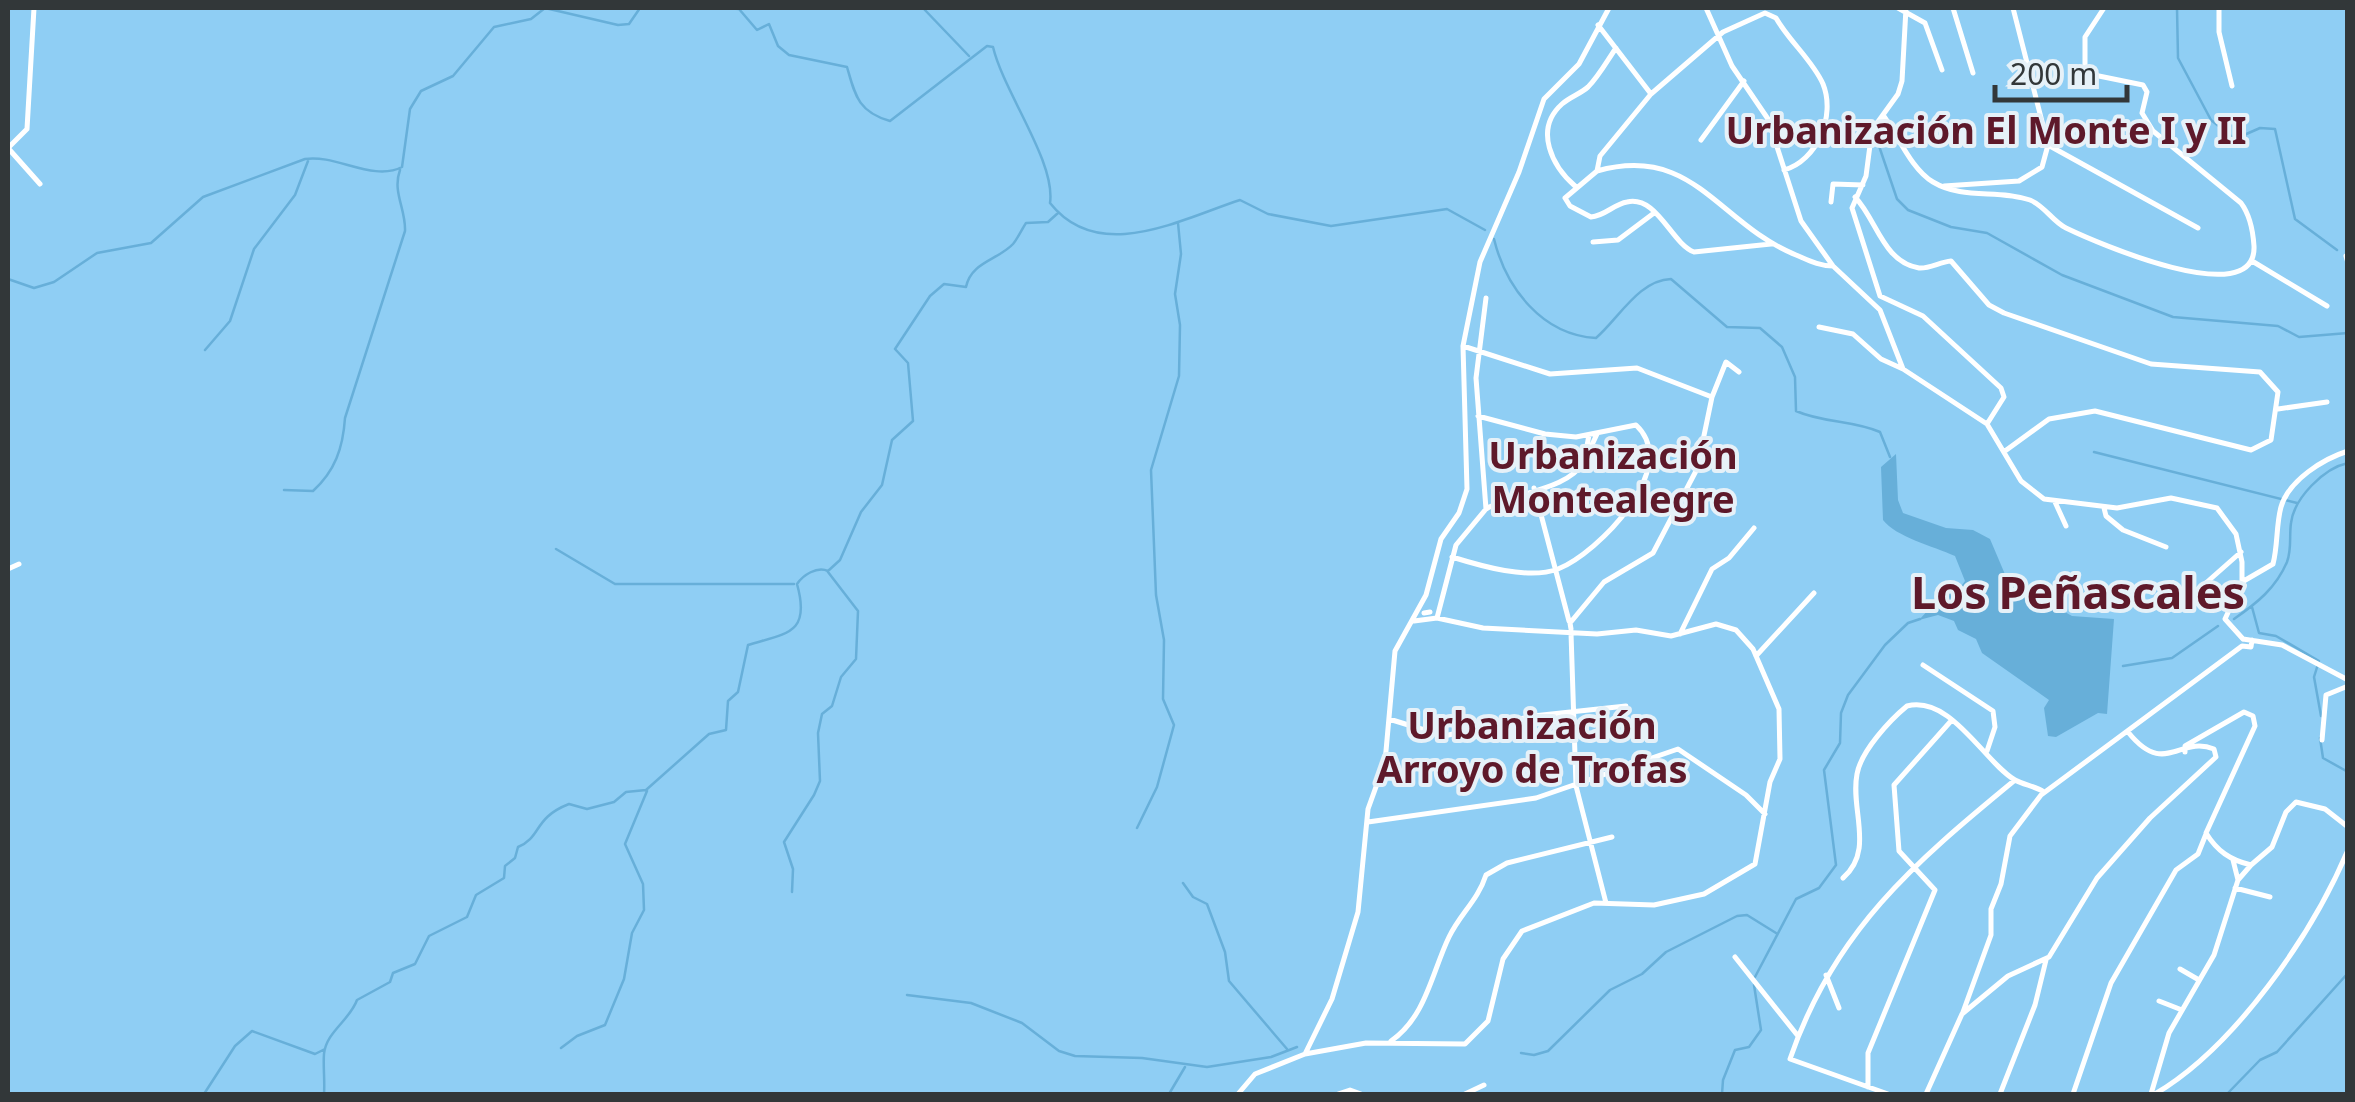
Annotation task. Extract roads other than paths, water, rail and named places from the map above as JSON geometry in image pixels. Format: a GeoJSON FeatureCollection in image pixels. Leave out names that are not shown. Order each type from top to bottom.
{"type":"FeatureCollection","features":[{"type":"Feature","properties":{"kind":"street"},"geometry":{"type":"LineString","coordinates":[[34,8],[27,129],[8,148],[40,184]]}},
{"type":"Feature","properties":{"kind":"street"},"geometry":{"type":"LineString","coordinates":[[1306,1054],[1332,999],[1358,912],[1371,798],[1384,762],[1398,645],[1425,613],[1440,539],[1460,513],[1467,489],[1462,360],[1465,327],[1480,262],[1495,218],[1519,172],[1538,111],[1552,89],[1579,64],[1609,8]]}},
{"type":"Feature","properties":{"kind":"street"},"geometry":{"type":"LineString","coordinates":[[1706,8],[1768,118],[1801,221],[1832,266]]}},
{"type":"Feature","properties":{"kind":"street"},"geometry":{"type":"LineString","coordinates":[[1952,8],[1973,73]]}},
{"type":"Feature","properties":{"kind":"street"},"geometry":{"type":"LineString","coordinates":[[1941,186],[2028,178],[2042,167],[2048,145],[2013,8]]}},
{"type":"Feature","properties":{"kind":"street"},"geometry":{"type":"LineString","coordinates":[[1883,115],[1922,173],[1941,186],[1962,193],[2033,202],[2064,227],[2179,270],[2230,276],[2243,271],[2252,260],[2252,231],[2245,208],[2153,130],[2142,113],[2146,88],[2125,79],[2094,76],[2085,69],[2084,36],[2104,8]]}},
{"type":"Feature","properties":{"kind":"street"},"geometry":{"type":"LineString","coordinates":[[2219,8],[2219,32],[2232,86]]}},
{"type":"Feature","properties":{"kind":"street"},"geometry":{"type":"LineString","coordinates":[[1903,9],[1925,23],[1942,70]]}},
{"type":"Feature","properties":{"kind":"street"},"geometry":{"type":"LineString","coordinates":[[1895,363],[1852,208],[1863,185],[1872,130],[1902,81],[1903,9]]}},
{"type":"Feature","properties":{"kind":"street"},"geometry":{"type":"LineString","coordinates":[[1597,171],[1600,156],[1652,94],[1719,36],[1760,14],[1772,15],[1821,80],[1826,100],[1817,143],[1804,162],[1784,170]]}},
{"type":"Feature","properties":{"kind":"street"},"geometry":{"type":"LineString","coordinates":[[1598,24],[1652,94]]}},
{"type":"Feature","properties":{"kind":"street"},"geometry":{"type":"LineString","coordinates":[[1575,186],[1557,170],[1549,153],[1554,116],[1562,104],[1591,84],[1616,48]]}},
{"type":"Feature","properties":{"kind":"street"},"geometry":{"type":"LineString","coordinates":[[1700,140],[1744,80]]}},
{"type":"Feature","properties":{"kind":"street"},"geometry":{"type":"LineString","coordinates":[[2048,145],[2198,228]]}},
{"type":"Feature","properties":{"kind":"street"},"geometry":{"type":"LineString","coordinates":[[1770,244],[1694,252],[1680,244],[1654,212],[1633,201],[1591,217],[1565,201],[1575,186],[1597,171],[1635,163],[1678,172],[1770,244],[1832,266],[1877,299],[1923,316],[2001,388],[2004,397],[1987,424]]}},
{"type":"Feature","properties":{"kind":"street"},"geometry":{"type":"LineString","coordinates":[[1832,202],[1833,184],[1863,185]]}},
{"type":"Feature","properties":{"kind":"street"},"geometry":{"type":"LineString","coordinates":[[1956,186],[1962,193]]}},
{"type":"Feature","properties":{"kind":"street"},"geometry":{"type":"LineString","coordinates":[[1854,197],[1873,217],[1892,254],[1921,268],[1944,262],[1957,264],[1994,309],[2151,364],[2260,372],[2276,385],[2278,409],[2271,440],[2251,450],[2095,411],[2050,419],[2005,452]]}},
{"type":"Feature","properties":{"kind":"street"},"geometry":{"type":"LineString","coordinates":[[1594,242],[1618,240],[1654,212]]}},
{"type":"Feature","properties":{"kind":"street"},"geometry":{"type":"LineString","coordinates":[[2252,260],[2326,306]]}},
{"type":"Feature","properties":{"kind":"street"},"geometry":{"type":"LineString","coordinates":[[1486,298],[1474,348],[1486,510]]}},
{"type":"Feature","properties":{"kind":"street"},"geometry":{"type":"LineString","coordinates":[[1465,327],[1474,348]]}},
{"type":"Feature","properties":{"kind":"street"},"geometry":{"type":"LineString","coordinates":[[1818,327],[1859,336],[1903,370],[1987,424],[2025,486],[2055,502],[2104,508],[2172,498],[2210,505],[2229,520],[2241,552],[2242,582],[2225,619],[2242,643]]}},
{"type":"Feature","properties":{"kind":"street"},"geometry":{"type":"LineString","coordinates":[[1463,346],[1550,374],[1638,368],[1712,397]]}},
{"type":"Feature","properties":{"kind":"street"},"geometry":{"type":"LineString","coordinates":[[1462,360],[1474,348]]}},
{"type":"Feature","properties":{"kind":"street"},"geometry":{"type":"LineString","coordinates":[[1571,629],[1604,582],[1653,553],[1697,469],[1712,397],[1726,362],[1739,372]]}},
{"type":"Feature","properties":{"kind":"street"},"geometry":{"type":"LineString","coordinates":[[2278,409],[2327,402]]}},
{"type":"Feature","properties":{"kind":"street"},"geometry":{"type":"LineString","coordinates":[[1452,557],[1489,568],[1554,570],[1624,518],[1646,468],[1649,450],[1638,427],[1593,434],[1545,434],[1478,416]]}},
{"type":"Feature","properties":{"kind":"street"},"geometry":{"type":"LineString","coordinates":[[1437,618],[1452,557],[1486,510],[1534,488],[1569,478],[1584,462],[1593,434]]}},
{"type":"Feature","properties":{"kind":"street"},"geometry":{"type":"LineString","coordinates":[[2242,582],[2273,564],[2281,507],[2294,486],[2333,456],[2348,450]]}},
{"type":"Feature","properties":{"kind":"street"},"geometry":{"type":"LineString","coordinates":[[1534,488],[1571,629],[1576,786],[1606,904]]}},
{"type":"Feature","properties":{"kind":"street"},"geometry":{"type":"LineString","coordinates":[[2055,502],[2066,526]]}},
{"type":"Feature","properties":{"kind":"street"},"geometry":{"type":"LineString","coordinates":[[2104,508],[2106,516],[2123,530],[2166,547]]}},
{"type":"Feature","properties":{"kind":"street"},"geometry":{"type":"LineString","coordinates":[[1680,634],[1712,568],[1729,558],[1754,528]]}},
{"type":"Feature","properties":{"kind":"street"},"geometry":{"type":"LineString","coordinates":[[2172,583],[2163,590],[2163,602],[2198,590],[2241,552]]}},
{"type":"Feature","properties":{"kind":"street"},"geometry":{"type":"LineString","coordinates":[[8,569],[19,564]]}},
{"type":"Feature","properties":{"kind":"street"},"geometry":{"type":"LineString","coordinates":[[1756,656],[1814,593]]}},
{"type":"Feature","properties":{"kind":"street"},"geometry":{"type":"LineString","coordinates":[[1238,1094],[1254,1074],[1306,1054],[1388,1042],[1465,1044],[1478,1036],[1495,1003],[1503,959],[1522,931],[1594,903],[1654,905],[1704,894],[1751,870],[1780,737],[1776,696],[1756,656],[1730,626],[1716,624],[1680,634],[1484,628],[1425,613]]}},
{"type":"Feature","properties":{"kind":"street"},"geometry":{"type":"LineString","coordinates":[[1926,1094],[1962,1014],[1991,934],[1991,909],[2001,884],[2010,836],[2044,792],[2242,643],[2252,640],[2282,645],[2348,683]]}},
{"type":"Feature","properties":{"kind":"street"},"geometry":{"type":"LineString","coordinates":[[1923,665],[1993,712],[1995,727],[1986,752]]}},
{"type":"Feature","properties":{"kind":"street"},"geometry":{"type":"LineString","coordinates":[[2322,740],[2326,695],[2348,683]]}},
{"type":"Feature","properties":{"kind":"street"},"geometry":{"type":"LineString","coordinates":[[1843,878],[1859,855],[1856,779],[1869,750],[1908,706],[1924,705],[1951,721],[2015,780],[2044,792]]}},
{"type":"Feature","properties":{"kind":"street"},"geometry":{"type":"LineString","coordinates":[[1389,719],[1444,736],[1576,711],[1626,706]]}},
{"type":"Feature","properties":{"kind":"street"},"geometry":{"type":"LineString","coordinates":[[2128,732],[2147,751],[2172,755],[2240,713],[2249,713],[2255,720],[2198,854]]}},
{"type":"Feature","properties":{"kind":"street"},"geometry":{"type":"LineString","coordinates":[[1868,1087],[1868,1053],[1934,894],[1900,851],[1894,784],[1951,721]]}},
{"type":"Feature","properties":{"kind":"street"},"geometry":{"type":"LineString","coordinates":[[2000,1094],[2035,1006],[2046,960],[2097,878],[2150,818],[2216,757],[2210,746],[2188,748]]}},
{"type":"Feature","properties":{"kind":"street"},"geometry":{"type":"LineString","coordinates":[[1368,822],[1536,798],[1678,749],[1765,814]]}},
{"type":"Feature","properties":{"kind":"street"},"geometry":{"type":"LineString","coordinates":[[1888,1094],[1790,1059],[1798,1036],[1826,974],[1852,932],[1912,868],[2015,780]]}},
{"type":"Feature","properties":{"kind":"street"},"geometry":{"type":"LineString","coordinates":[[2033,786],[2056,783]]}},
{"type":"Feature","properties":{"kind":"street"},"geometry":{"type":"LineString","coordinates":[[2033,786],[2038,799]]}},
{"type":"Feature","properties":{"kind":"street"},"geometry":{"type":"LineString","coordinates":[[2153,1094],[2169,1034],[2214,955],[2238,880],[2272,847],[2286,812],[2296,802],[2325,809],[2348,826]]}},
{"type":"Feature","properties":{"kind":"street"},"geometry":{"type":"LineString","coordinates":[[2206,833],[2215,848],[2251,865]]}},
{"type":"Feature","properties":{"kind":"street"},"geometry":{"type":"LineString","coordinates":[[1388,1042],[1417,1014],[1449,937],[1479,896],[1486,875],[1507,863],[1612,837]]}},
{"type":"Feature","properties":{"kind":"street"},"geometry":{"type":"LineString","coordinates":[[2073,1094],[2111,984],[2176,870],[2198,854],[2215,848]]}},
{"type":"Feature","properties":{"kind":"street"},"geometry":{"type":"LineString","coordinates":[[2153,1094],[2181,1076],[2241,1018],[2325,905],[2348,850]]}},
{"type":"Feature","properties":{"kind":"street"},"geometry":{"type":"LineString","coordinates":[[2234,860],[2238,880]]}},
{"type":"Feature","properties":{"kind":"street"},"geometry":{"type":"LineString","coordinates":[[2235,888],[2270,897]]}},
{"type":"Feature","properties":{"kind":"street"},"geometry":{"type":"LineString","coordinates":[[1735,957],[1798,1036]]}},
{"type":"Feature","properties":{"kind":"street"},"geometry":{"type":"LineString","coordinates":[[1962,1014],[2008,976],[2046,960]]}},
{"type":"Feature","properties":{"kind":"street"},"geometry":{"type":"LineString","coordinates":[[2180,969],[2200,980]]}},
{"type":"Feature","properties":{"kind":"street"},"geometry":{"type":"LineString","coordinates":[[1826,974],[1839,1008]]}},
{"type":"Feature","properties":{"kind":"street"},"geometry":{"type":"LineString","coordinates":[[2160,1001],[2182,1010]]}},
{"type":"Feature","properties":{"kind":"street"},"geometry":{"type":"LineString","coordinates":[[1466,1094],[1484,1085]]}},
{"type":"Feature","properties":{"kind":"street"},"geometry":{"type":"LineString","coordinates":[[1338,1094],[1350,1090],[1362,1094]]}},
{"type":"Feature","properties":{"kind":"waterway"},"geometry":{"type":"LineString","coordinates":[[545,8],[618,25],[629,24],[640,8]]}},
{"type":"Feature","properties":{"kind":"waterway"},"geometry":{"type":"LineString","coordinates":[[8,279],[34,288],[54,282],[97,253],[151,243],[203,197],[305,159],[379,171],[402,167],[410,109],[421,91],[453,76],[494,27],[531,19],[545,8]]}},
{"type":"Feature","properties":{"kind":"waterway"},"geometry":{"type":"LineString","coordinates":[[726,8],[739,9],[757,30],[769,24],[778,46],[789,55],[847,67],[864,107],[890,121],[987,46],[993,47],[1038,148],[1050,186],[1050,203],[1070,221],[1092,231],[1141,232],[1240,200],[1268,214],[1331,226],[1447,209],[1485,230]]}},
{"type":"Feature","properties":{"kind":"waterway"},"geometry":{"type":"LineString","coordinates":[[923,8],[969,56]]}},
{"type":"Feature","properties":{"kind":"waterway"},"geometry":{"type":"LineString","coordinates":[[2177,8],[2178,58],[2211,120],[2235,139],[2260,128],[2275,129],[2295,219],[2337,250]]}},
{"type":"Feature","properties":{"kind":"waterway"},"geometry":{"type":"LineString","coordinates":[[1878,143],[1897,199],[1908,210],[1951,227],[1987,233],[2062,275],[2173,317],[2278,326],[2299,337],[2348,333]]}},
{"type":"Feature","properties":{"kind":"waterway"},"geometry":{"type":"LineString","coordinates":[[205,350],[230,321],[254,249],[295,195],[308,161]]}},
{"type":"Feature","properties":{"kind":"waterway"},"geometry":{"type":"LineString","coordinates":[[284,490],[313,491],[336,458],[345,418],[405,231],[398,186],[400,170]]}},
{"type":"Feature","properties":{"kind":"waterway"},"geometry":{"type":"LineString","coordinates":[[324,1094],[326,1046],[357,1000],[390,982],[393,973],[415,964],[429,936],[467,917],[476,895],[504,878],[505,866],[515,858],[518,847],[531,838],[549,815],[569,804],[587,809],[614,802],[626,792],[646,790],[709,734],[726,730],[728,701],[738,692],[748,645],[784,634],[798,622],[801,600],[797,584],[811,572],[828,571],[840,560],[861,512],[882,485],[892,440],[913,421],[908,363],[895,349],[930,296],[944,284],[966,287],[973,272],[1013,244],[1026,223],[1048,222],[1058,213]]}},
{"type":"Feature","properties":{"kind":"waterway"},"geometry":{"type":"LineString","coordinates":[[1137,828],[1157,787],[1174,725],[1163,699],[1164,640],[1156,595],[1151,470],[1179,376],[1180,325],[1175,294],[1181,254],[1178,223]]}},
{"type":"Feature","properties":{"kind":"waterway"},"geometry":{"type":"LineString","coordinates":[[1494,239],[1507,275],[1529,306],[1559,328],[1577,335],[1596,338],[1639,293],[1671,279],[1727,327],[1760,328],[1782,347],[1795,377],[1796,411],[1880,432],[1890,457]]}},
{"type":"Feature","properties":{"kind":"waterway"},"geometry":{"type":"LineString","coordinates":[[2094,452],[2297,503]]}},
{"type":"Feature","properties":{"kind":"waterway"},"geometry":{"type":"LineString","coordinates":[[2234,619],[2265,594],[2283,571],[2293,513],[2304,494],[2329,471],[2348,463]]}},
{"type":"Feature","properties":{"kind":"waterway"},"geometry":{"type":"LineString","coordinates":[[556,549],[615,584],[794,584]]}},
{"type":"Feature","properties":{"kind":"waterway"},"geometry":{"type":"LineString","coordinates":[[792,892],[793,869],[784,842],[820,781],[818,733],[822,714],[832,706],[841,677],[856,659],[858,611],[828,572]]}},
{"type":"Feature","properties":{"kind":"waterway"},"geometry":{"type":"LineString","coordinates":[[2252,607],[2259,633],[2276,636],[2319,661],[2314,677],[2321,716]]}},
{"type":"Feature","properties":{"kind":"waterway"},"geometry":{"type":"LineString","coordinates":[[1755,977],[1796,899],[1819,888],[1836,865],[1824,770],[1840,743],[1841,713],[1848,695],[1885,645],[1908,623],[1920,619]]}},
{"type":"Feature","properties":{"kind":"waterway"},"geometry":{"type":"LineString","coordinates":[[2123,666],[2172,658],[2218,626]]}},
{"type":"Feature","properties":{"kind":"waterway"},"geometry":{"type":"LineString","coordinates":[[2320,738],[2323,758],[2348,772]]}},
{"type":"Feature","properties":{"kind":"waterway"},"geometry":{"type":"LineString","coordinates":[[561,1048],[577,1036],[605,1025],[624,979],[632,933],[644,910],[643,884],[625,844],[647,791]]}},
{"type":"Feature","properties":{"kind":"waterway"},"geometry":{"type":"LineString","coordinates":[[1183,883],[1193,897],[1207,904],[1225,952],[1229,981],[1287,1049]]}},
{"type":"Feature","properties":{"kind":"waterway"},"geometry":{"type":"LineString","coordinates":[[1521,1053],[1548,1051],[1610,990],[1642,974],[1666,952],[1737,916],[1747,915],[1776,933]]}},
{"type":"Feature","properties":{"kind":"waterway"},"geometry":{"type":"LineString","coordinates":[[2227,1094],[2260,1060],[2277,1052],[2348,973]]}},
{"type":"Feature","properties":{"kind":"waterway"},"geometry":{"type":"LineString","coordinates":[[1722,1094],[1723,1080],[1735,1050],[1749,1047],[1761,1030],[1754,985]]}},
{"type":"Feature","properties":{"kind":"waterway"},"geometry":{"type":"LineString","coordinates":[[907,995],[971,1003],[1022,1023],[1059,1051],[1075,1056],[1142,1058],[1207,1067],[1271,1057],[1297,1047]]}},
{"type":"Feature","properties":{"kind":"waterway"},"geometry":{"type":"LineString","coordinates":[[204,1094],[235,1046],[252,1031],[315,1054],[325,1049]]}},
{"type":"Feature","properties":{"kind":"waterway"},"geometry":{"type":"LineString","coordinates":[[1169,1094],[1185,1067]]}},
{"type":"Feature","properties":{"kind":"district","name":"Urbanización El Monte I y II"},"geometry":{"type":"Point","coordinates":[1986,129]}},
{"type":"Feature","properties":{"kind":"district","name":"Urbanización Montealegre"},"geometry":{"type":"Point","coordinates":[1613,476]}},
{"type":"Feature","properties":{"kind":"district","name":"Los Peñascales"},"geometry":{"type":"Point","coordinates":[2078,591]}},
{"type":"Feature","properties":{"kind":"district","name":"Urbanización Arroyo de Trofas"},"geometry":{"type":"Point","coordinates":[1532,746]}}]}
